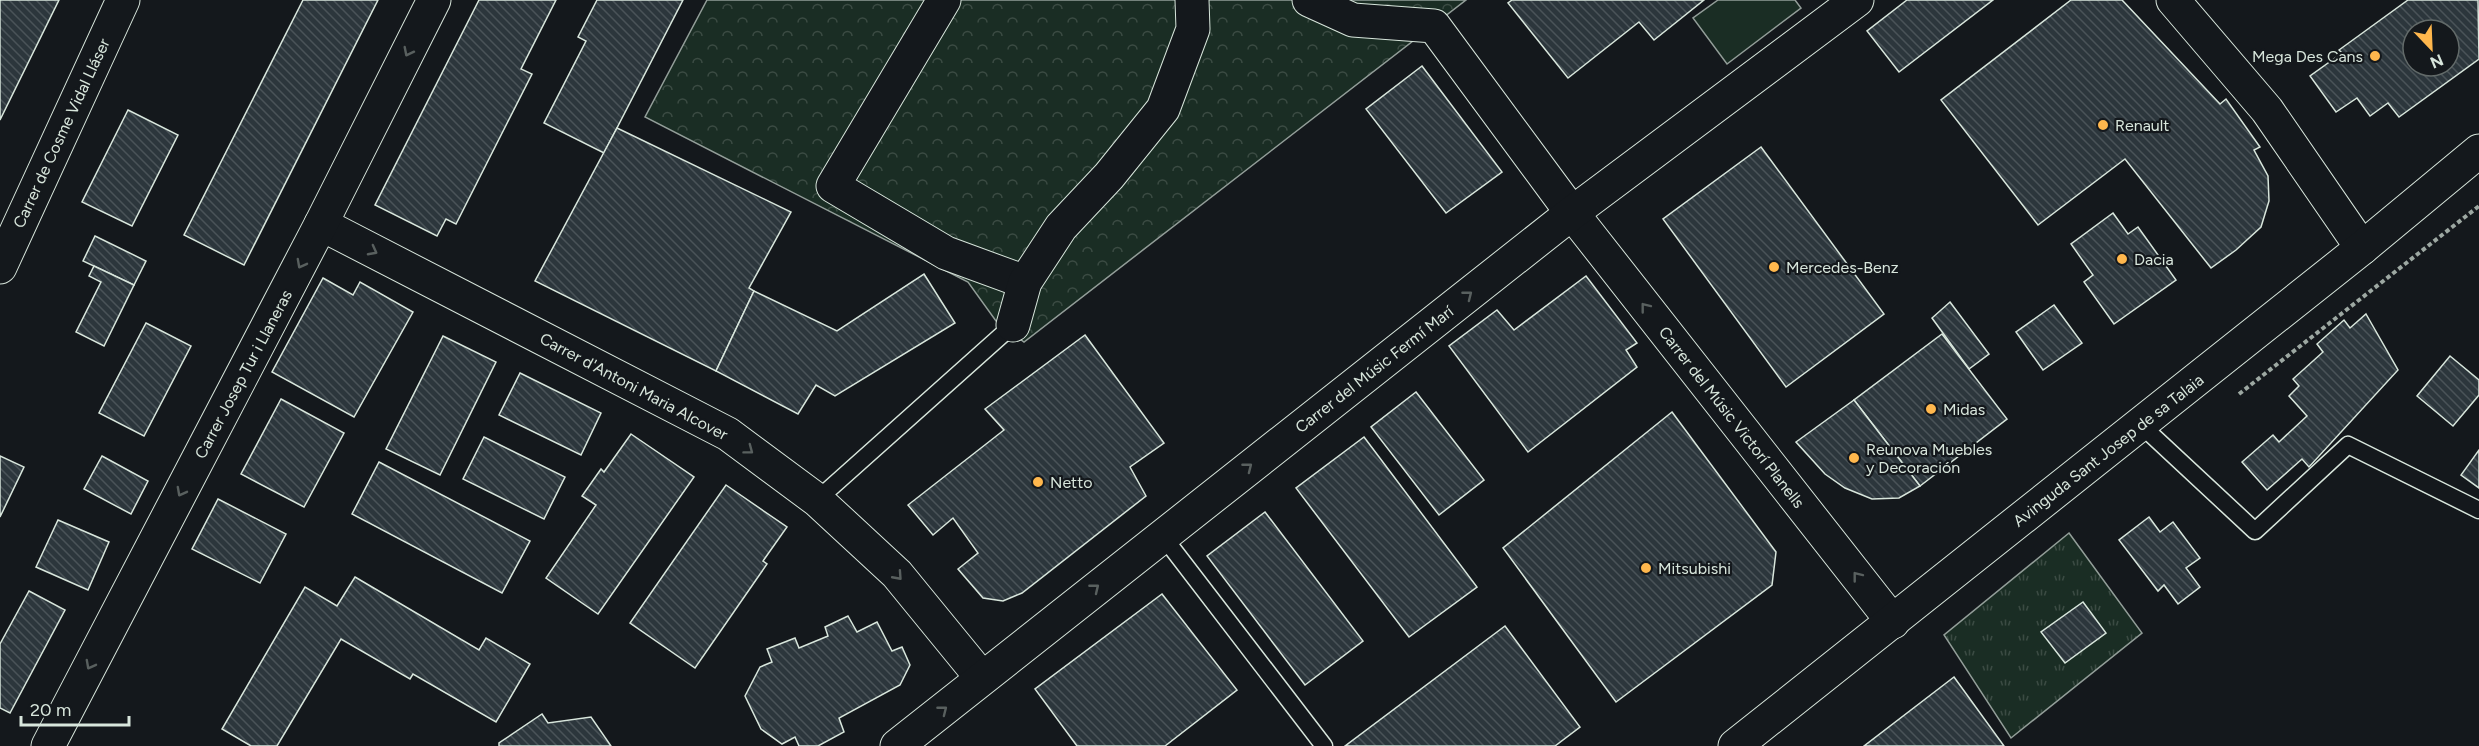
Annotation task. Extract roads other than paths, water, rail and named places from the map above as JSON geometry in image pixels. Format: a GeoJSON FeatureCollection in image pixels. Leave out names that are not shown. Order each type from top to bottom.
{"type":"FeatureCollection","features":[{"type":"Feature","properties":{"kind":"street","name":"Carrer de Cosme Vidal Lláser"},"geometry":{"type":"LineString","coordinates":[[0,267],[123,0]]}},
{"type":"Feature","properties":{"kind":"street","name":"Carrer Josep Tur i Llaneras"},"geometry":{"type":"LineString","coordinates":[[48,746],[321,224],[434,0]]}},
{"type":"Feature","properties":{"kind":"street"},"geometry":{"type":"LineString","coordinates":[[944,0],[833,186],[946,253],[1024,282]]}},
{"type":"Feature","properties":{"kind":"street"},"geometry":{"type":"LineString","coordinates":[[1013,325],[1024,282],[1061,227],[1110,176],[1163,109],[1193,29],[1192,0]]}},
{"type":"Feature","properties":{"kind":"street","name":"Carrer del Músic Victorí Planells"},"geometry":{"type":"LineString","coordinates":[[1309,0],[1353,20],[1434,26],[1572,213],[1893,622]]}},
{"type":"Feature","properties":{"kind":"street","name":"Carrer del Músic Fermí Marí"},"geometry":{"type":"LineString","coordinates":[[897,746],[1572,213],[1857,0]]}},
{"type":"Feature","properties":{"kind":"street"},"geometry":{"type":"LineString","coordinates":[[2173,0],[2267,110],[2362,248]]}},
{"type":"Feature","properties":{"kind":"street","name":"Avinguda Sant Josep de sa Talaia"},"geometry":{"type":"LineString","coordinates":[[1746,743],[1893,622],[2448,179],[2479,150]]}},
{"type":"Feature","properties":{"kind":"street"},"geometry":{"type":"LineString","coordinates":[[2448,179],[2479,164]]}},
{"type":"Feature","properties":{"kind":"street","name":"Carrer d'Antoni Maria Alcover"},"geometry":{"type":"LineString","coordinates":[[321,224],[728,434],[817,500],[897,574],[982,678]]}},
{"type":"Feature","properties":{"kind":"lane"},"geometry":{"type":"LineString","coordinates":[[817,500],[1013,325]]}},
{"type":"Feature","properties":{"kind":"lane"},"geometry":{"type":"LineString","coordinates":[[2140,424],[2255,531],[2348,445],[2479,510]]}},
{"type":"Feature","properties":{"kind":"lane"},"geometry":{"type":"LineString","coordinates":[[1162,535],[1324,746]]}},
{"type":"Feature","properties":{"kind":"place","name":"Mega Des Cans"},"geometry":{"type":"Point","coordinates":[2375,56]}},
{"type":"Feature","properties":{"kind":"place","name":"Renault"},"geometry":{"type":"Point","coordinates":[2103,125]}},
{"type":"Feature","properties":{"kind":"place","name":"Dacia"},"geometry":{"type":"Point","coordinates":[2122,259]}},
{"type":"Feature","properties":{"kind":"place","name":"Mercedes-Benz"},"geometry":{"type":"Point","coordinates":[1774,267]}},
{"type":"Feature","properties":{"kind":"place","name":"Midas"},"geometry":{"type":"Point","coordinates":[1931,409]}},
{"type":"Feature","properties":{"kind":"place","name":"Reunova Muebles y Decoración"},"geometry":{"type":"Point","coordinates":[1854,458]}},
{"type":"Feature","properties":{"kind":"place","name":"Netto"},"geometry":{"type":"Point","coordinates":[1038,482]}},
{"type":"Feature","properties":{"kind":"place","name":"Mitsubishi"},"geometry":{"type":"Point","coordinates":[1646,568]}}]}
